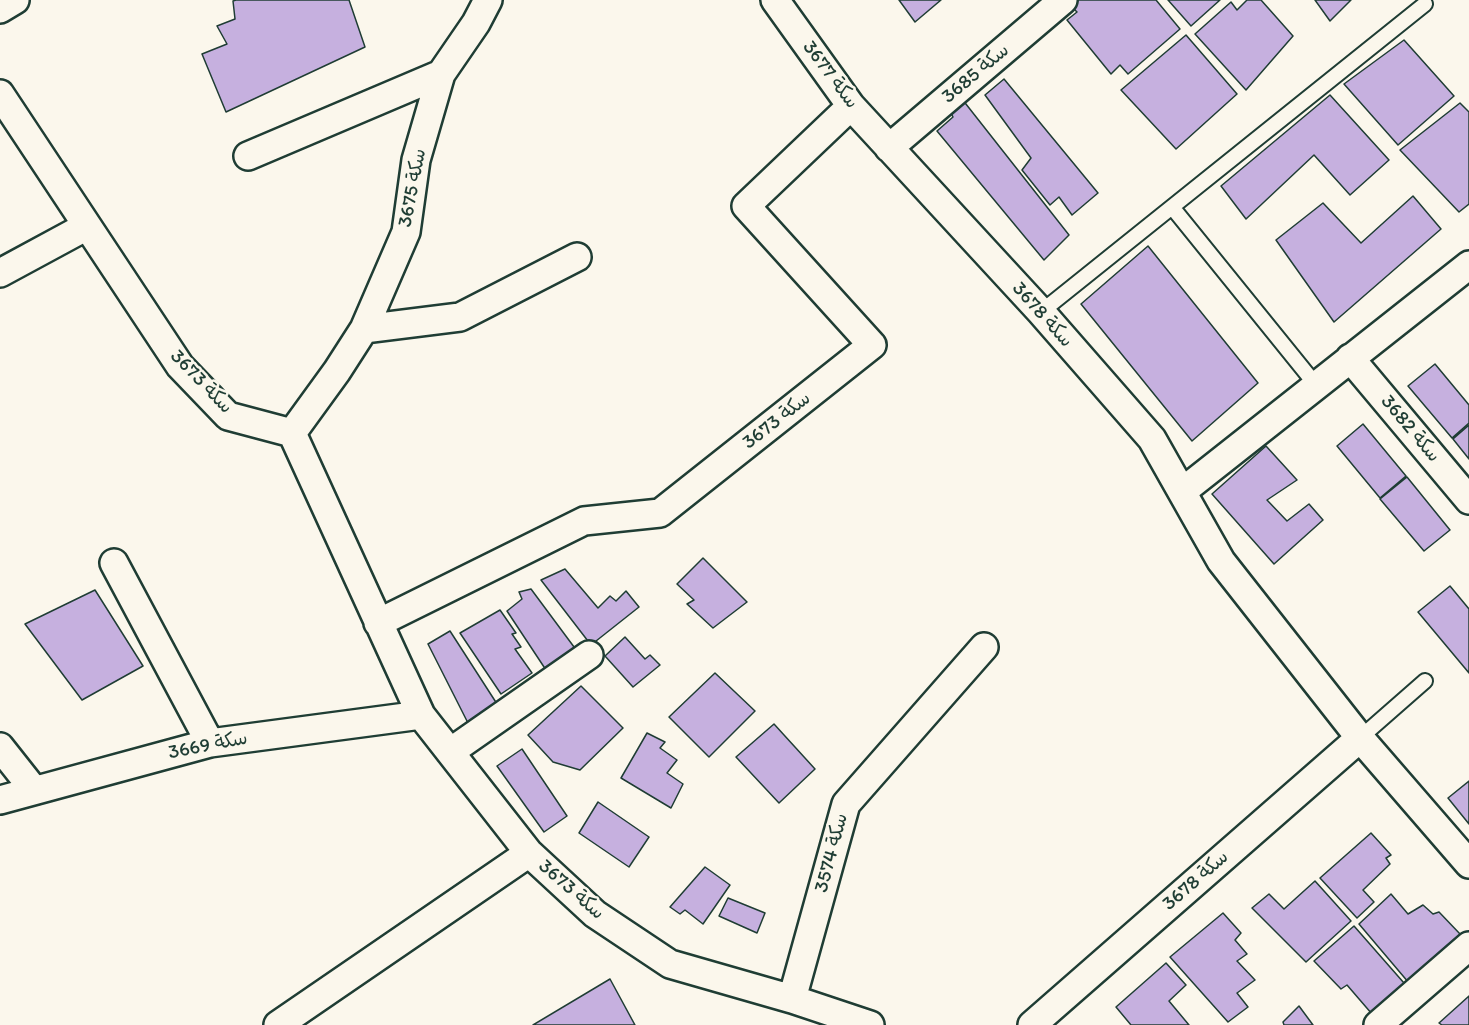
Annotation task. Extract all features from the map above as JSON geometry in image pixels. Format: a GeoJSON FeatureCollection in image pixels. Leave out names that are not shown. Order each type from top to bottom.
{"type":"FeatureCollection","features":[{"type":"Feature","properties":{"kind":"street"},"geometry":{"type":"LineString","coordinates":[[0,9],[15,0]]}},
{"type":"Feature","properties":{"kind":"street","name":"سكة 3675"},"geometry":{"type":"LineString","coordinates":[[292,433],[364,329],[406,232],[416,160],[441,74],[476,23],[488,0]]}},
{"type":"Feature","properties":{"kind":"street","name":"سكة 3677"},"geometry":{"type":"LineString","coordinates":[[775,0],[851,106],[889,148]]}},
{"type":"Feature","properties":{"kind":"street","name":"سكة 3685"},"geometry":{"type":"LineString","coordinates":[[889,148],[1063,0]]}},
{"type":"Feature","properties":{"kind":"street"},"geometry":{"type":"LineString","coordinates":[[248,156],[441,74]]}},
{"type":"Feature","properties":{"kind":"street","name":"سكة 3673"},"geometry":{"type":"LineString","coordinates":[[0,94],[180,366],[228,416],[292,433],[421,715],[529,854],[595,914],[670,964],[792,999],[870,1025]]}},
{"type":"Feature","properties":{"kind":"street","name":"سكة 3673"},"geometry":{"type":"LineString","coordinates":[[378,623],[584,521],[660,513],[872,345],[746,206],[851,106]]}},
{"type":"Feature","properties":{"kind":"street","name":"سكة 3678"},"geometry":{"type":"LineString","coordinates":[[889,148],[1041,312],[1152,439],[1221,561],[1360,738],[1469,864]]}},
{"type":"Feature","properties":{"kind":"street"},"geometry":{"type":"LineString","coordinates":[[0,273],[87,226]]}},
{"type":"Feature","properties":{"kind":"street"},"geometry":{"type":"LineString","coordinates":[[364,329],[460,317],[577,257]]}},
{"type":"Feature","properties":{"kind":"street"},"geometry":{"type":"LineString","coordinates":[[1183,491],[1469,265]]}},
{"type":"Feature","properties":{"kind":"street","name":"سكة 3682"},"geometry":{"type":"LineString","coordinates":[[1350,358],[1469,500]]}},
{"type":"Feature","properties":{"kind":"street"},"geometry":{"type":"LineString","coordinates":[[114,563],[210,743]]}},
{"type":"Feature","properties":{"kind":"street","name":"سكة 3574"},"geometry":{"type":"LineString","coordinates":[[792,999],[846,804],[984,647]]}},
{"type":"Feature","properties":{"kind":"street"},"geometry":{"type":"LineString","coordinates":[[450,752],[589,655]]}},
{"type":"Feature","properties":{"kind":"street","name":"سكة 3669"},"geometry":{"type":"LineString","coordinates":[[0,800],[210,743],[421,715]]}},
{"type":"Feature","properties":{"kind":"street","name":"سكة 3678"},"geometry":{"type":"LineString","coordinates":[[1032,1025],[1360,738]]}},
{"type":"Feature","properties":{"kind":"street"},"geometry":{"type":"LineString","coordinates":[[0,747],[34,790]]}},
{"type":"Feature","properties":{"kind":"street"},"geometry":{"type":"LineString","coordinates":[[278,1025],[529,854]]}},
{"type":"Feature","properties":{"kind":"street"},"geometry":{"type":"LineString","coordinates":[[1378,1025],[1469,945]]}},
{"type":"Feature","properties":{"kind":"lane"},"geometry":{"type":"LineString","coordinates":[[1041,312],[1425,4]]}},
{"type":"Feature","properties":{"kind":"lane"},"geometry":{"type":"LineString","coordinates":[[1172,207],[1316,385]]}},
{"type":"Feature","properties":{"kind":"lane"},"geometry":{"type":"LineString","coordinates":[[1360,738],[1425,681]]}},
{"type":"Feature","properties":{"kind":"building"},"geometry":{"type":"Polygon","coordinates":[[[349,0],[365,47],[226,112],[202,54],[227,44],[217,26],[235,19],[233,1],[349,0]]]}},
{"type":"Feature","properties":{"kind":"building"},"geometry":{"type":"Polygon","coordinates":[[[899,0],[941,0],[915,22],[899,0]]]}},
{"type":"Feature","properties":{"kind":"building"},"geometry":{"type":"Polygon","coordinates":[[[1073,0],[1156,0],[1180,29],[1128,74],[1120,65],[1111,74],[1067,20],[1077,12],[1069,4],[1073,0]]]}},
{"type":"Feature","properties":{"kind":"building"},"geometry":{"type":"Polygon","coordinates":[[[1168,0],[1220,0],[1191,26],[1168,0]]]}},
{"type":"Feature","properties":{"kind":"building"},"geometry":{"type":"Polygon","coordinates":[[[1247,0],[1261,0],[1293,36],[1246,90],[1195,34],[1231,2],[1237,10],[1247,0]]]}},
{"type":"Feature","properties":{"kind":"building"},"geometry":{"type":"Polygon","coordinates":[[[1315,0],[1351,0],[1330,21],[1315,0]]]}},
{"type":"Feature","properties":{"kind":"building"},"geometry":{"type":"Polygon","coordinates":[[[1186,35],[1237,94],[1176,149],[1121,90],[1186,35]]]}},
{"type":"Feature","properties":{"kind":"building"},"geometry":{"type":"Polygon","coordinates":[[[1404,40],[1454,96],[1398,145],[1344,84],[1404,40]]]}},
{"type":"Feature","properties":{"kind":"building"},"geometry":{"type":"Polygon","coordinates":[[[1004,79],[1098,193],[1072,215],[1059,197],[1050,205],[1022,170],[1031,158],[985,95],[1004,79]]]}},
{"type":"Feature","properties":{"kind":"building"},"geometry":{"type":"Polygon","coordinates":[[[1330,95],[1389,160],[1350,195],[1314,155],[1246,219],[1221,186],[1330,95]]]}},
{"type":"Feature","properties":{"kind":"building"},"geometry":{"type":"Polygon","coordinates":[[[962,99],[1069,235],[1044,260],[937,131],[953,117],[949,109],[962,99]]]}},
{"type":"Feature","properties":{"kind":"building"},"geometry":{"type":"Polygon","coordinates":[[[1460,103],[1469,112],[1469,204],[1459,212],[1400,150],[1460,103]]]}},
{"type":"Feature","properties":{"kind":"building"},"geometry":{"type":"Polygon","coordinates":[[[1413,196],[1441,229],[1334,322],[1276,240],[1323,203],[1361,243],[1413,196]]]}},
{"type":"Feature","properties":{"kind":"building"},"geometry":{"type":"Polygon","coordinates":[[[1148,246],[1258,383],[1192,441],[1081,304],[1148,246]]]}},
{"type":"Feature","properties":{"kind":"building"},"geometry":{"type":"Polygon","coordinates":[[[1435,364],[1469,405],[1469,423],[1452,438],[1408,386],[1435,364]]]}},
{"type":"Feature","properties":{"kind":"building"},"geometry":{"type":"Polygon","coordinates":[[[1363,424],[1406,476],[1380,498],[1337,446],[1363,424]]]}},
{"type":"Feature","properties":{"kind":"building"},"geometry":{"type":"Polygon","coordinates":[[[1469,425],[1469,459],[1453,439],[1469,425]]]}},
{"type":"Feature","properties":{"kind":"building"},"geometry":{"type":"Polygon","coordinates":[[[1266,446],[1297,480],[1267,500],[1287,521],[1309,504],[1323,520],[1274,564],[1212,494],[1266,446]]]}},
{"type":"Feature","properties":{"kind":"building"},"geometry":{"type":"Polygon","coordinates":[[[1407,477],[1450,530],[1424,551],[1380,499],[1407,477]]]}},
{"type":"Feature","properties":{"kind":"building"},"geometry":{"type":"Polygon","coordinates":[[[703,558],[747,602],[713,628],[687,604],[694,600],[677,584],[703,558]]]}},
{"type":"Feature","properties":{"kind":"building"},"geometry":{"type":"Polygon","coordinates":[[[565,569],[598,608],[610,596],[616,601],[626,591],[639,607],[591,645],[541,580],[565,569]]]}},
{"type":"Feature","properties":{"kind":"building"},"geometry":{"type":"Polygon","coordinates":[[[1450,586],[1469,609],[1469,673],[1418,612],[1450,586]]]}},
{"type":"Feature","properties":{"kind":"building"},"geometry":{"type":"Polygon","coordinates":[[[531,589],[577,651],[564,661],[560,659],[546,670],[507,611],[522,599],[519,592],[531,589]]]}},
{"type":"Feature","properties":{"kind":"building"},"geometry":{"type":"Polygon","coordinates":[[[95,590],[143,666],[82,700],[25,624],[95,590]]]}},
{"type":"Feature","properties":{"kind":"building"},"geometry":{"type":"Polygon","coordinates":[[[500,610],[516,633],[512,634],[521,647],[515,649],[532,673],[501,694],[460,633],[500,610]]]}},
{"type":"Feature","properties":{"kind":"building"},"geometry":{"type":"Polygon","coordinates":[[[450,631],[499,707],[470,727],[428,644],[450,631]]]}},
{"type":"Feature","properties":{"kind":"building"},"geometry":{"type":"Polygon","coordinates":[[[625,637],[645,659],[650,655],[660,665],[633,687],[605,656],[625,637]]]}},
{"type":"Feature","properties":{"kind":"building"},"geometry":{"type":"Polygon","coordinates":[[[715,673],[755,711],[709,757],[669,717],[715,673]]]}},
{"type":"Feature","properties":{"kind":"building"},"geometry":{"type":"Polygon","coordinates":[[[581,686],[623,728],[580,770],[553,762],[528,735],[581,686]]]}},
{"type":"Feature","properties":{"kind":"building"},"geometry":{"type":"Polygon","coordinates":[[[774,724],[815,769],[779,803],[736,757],[774,724]]]}},
{"type":"Feature","properties":{"kind":"building"},"geometry":{"type":"Polygon","coordinates":[[[647,733],[665,742],[660,748],[677,760],[667,773],[683,784],[671,808],[621,778],[647,733]]]}},
{"type":"Feature","properties":{"kind":"building"},"geometry":{"type":"Polygon","coordinates":[[[522,749],[567,816],[544,832],[497,766],[522,749]]]}},
{"type":"Feature","properties":{"kind":"building"},"geometry":{"type":"Polygon","coordinates":[[[1469,781],[1469,824],[1448,798],[1469,781]]]}},
{"type":"Feature","properties":{"kind":"building"},"geometry":{"type":"Polygon","coordinates":[[[598,802],[649,837],[629,867],[579,833],[598,802]]]}},
{"type":"Feature","properties":{"kind":"building"},"geometry":{"type":"Polygon","coordinates":[[[1371,833],[1391,855],[1386,858],[1390,864],[1363,890],[1374,902],[1357,918],[1320,878],[1371,833]]]}},
{"type":"Feature","properties":{"kind":"building"},"geometry":{"type":"Polygon","coordinates":[[[705,867],[730,885],[703,924],[685,910],[680,914],[670,907],[705,867]]]}},
{"type":"Feature","properties":{"kind":"building"},"geometry":{"type":"Polygon","coordinates":[[[1315,881],[1351,921],[1306,962],[1252,908],[1269,894],[1284,909],[1315,881]]]}},
{"type":"Feature","properties":{"kind":"building"},"geometry":{"type":"Polygon","coordinates":[[[1391,894],[1408,914],[1423,905],[1433,914],[1439,912],[1461,935],[1409,983],[1359,924],[1391,894]]]}},
{"type":"Feature","properties":{"kind":"building"},"geometry":{"type":"Polygon","coordinates":[[[728,898],[765,913],[757,933],[719,916],[728,898]]]}},
{"type":"Feature","properties":{"kind":"building"},"geometry":{"type":"Polygon","coordinates":[[[1223,913],[1241,933],[1235,940],[1247,954],[1237,961],[1255,980],[1237,993],[1248,1007],[1228,1022],[1170,957],[1223,913]]]}},
{"type":"Feature","properties":{"kind":"building"},"geometry":{"type":"Polygon","coordinates":[[[1354,926],[1404,983],[1372,1014],[1347,985],[1341,989],[1314,961],[1354,926]]]}},
{"type":"Feature","properties":{"kind":"building"},"geometry":{"type":"Polygon","coordinates":[[[1166,963],[1186,985],[1169,1001],[1189,1025],[1131,1025],[1116,1007],[1166,963]]]}},
{"type":"Feature","properties":{"kind":"building"},"geometry":{"type":"Polygon","coordinates":[[[610,979],[635,1025],[533,1025],[610,979]]]}},
{"type":"Feature","properties":{"kind":"building"},"geometry":{"type":"Polygon","coordinates":[[[1469,996],[1469,1025],[1439,1023],[1469,996]]]}},
{"type":"Feature","properties":{"kind":"building"},"geometry":{"type":"Polygon","coordinates":[[[1299,1006],[1313,1025],[1284,1025],[1283,1022],[1299,1006]]]}}]}
